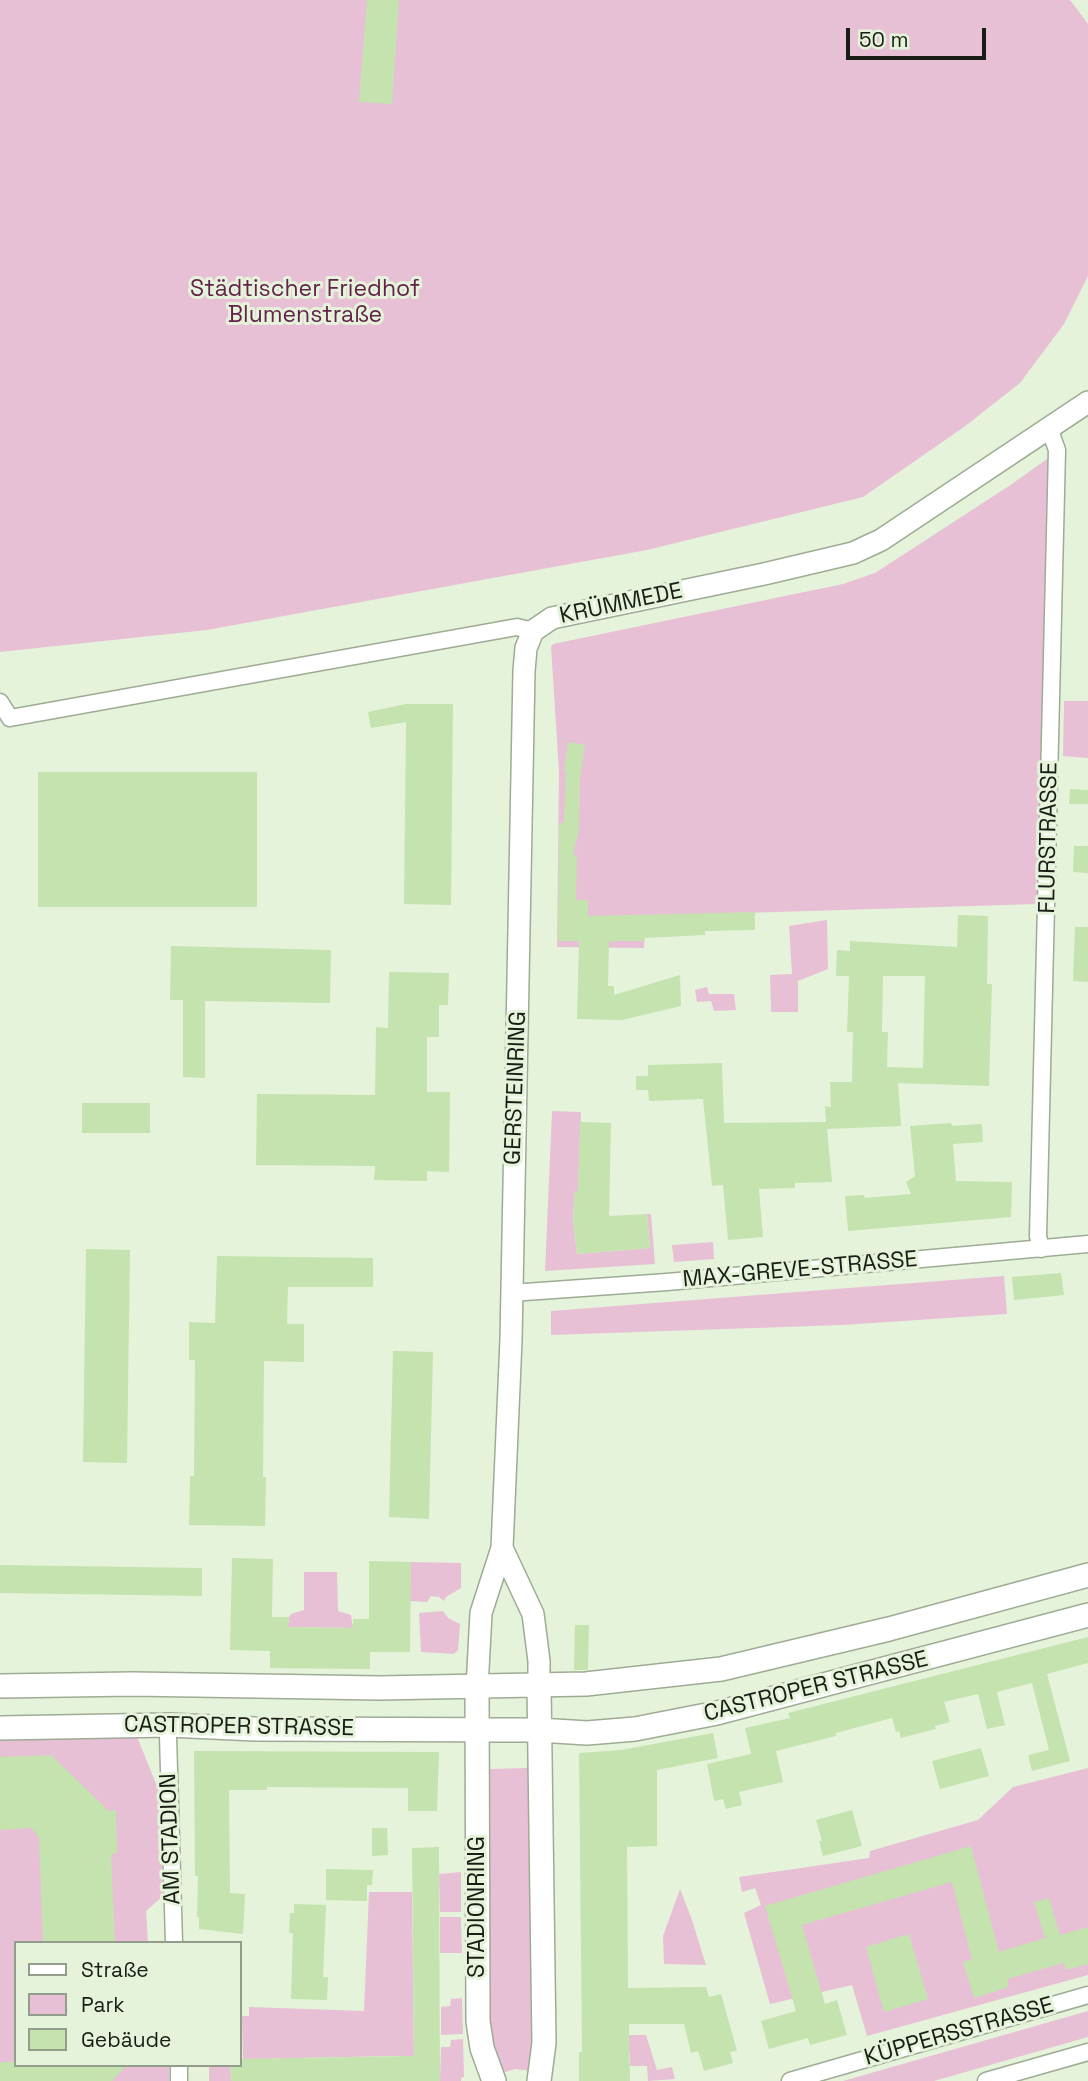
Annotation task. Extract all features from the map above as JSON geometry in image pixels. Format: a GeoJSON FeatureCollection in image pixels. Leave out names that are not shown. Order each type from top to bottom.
{"type":"FeatureCollection","features":[{"type":"Feature","properties":{"kind":"main road","name":"CASTROPER STRASSE"},"geometry":{"type":"LineString","coordinates":[[0,1686],[134,1684],[477,1688],[586,1684],[720,1669],[889,1629],[1088,1575]]}},
{"type":"Feature","properties":{"kind":"main road"},"geometry":{"type":"LineString","coordinates":[[1057,1583],[1079,1617]]}},
{"type":"Feature","properties":{"kind":"main road","name":"CASTROPER STRASSE"},"geometry":{"type":"LineString","coordinates":[[0,1728],[145,1725],[255,1729],[608,1732],[718,1713],[1079,1617]]}},
{"type":"Feature","properties":{"kind":"main road"},"geometry":{"type":"LineString","coordinates":[[539,1686],[544,2043],[539,2081]]}},
{"type":"Feature","properties":{"kind":"main road"},"geometry":{"type":"LineString","coordinates":[[477,1688],[479,1730]]}},
{"type":"Feature","properties":{"kind":"main road","name":"STADIONRING"},"geometry":{"type":"LineString","coordinates":[[479,1730],[478,2021],[482,2048],[494,2081]]}},
{"type":"Feature","properties":{"kind":"street","name":"KRÜMMEDE"},"geometry":{"type":"LineString","coordinates":[[0,702],[10,718],[517,627],[533,631],[552,618],[853,553],[881,540],[1088,402]]}},
{"type":"Feature","properties":{"kind":"street","name":"FLURSTRASSE"},"geometry":{"type":"LineString","coordinates":[[1041,1249],[1038,1236],[1057,450],[1049,428]]}},
{"type":"Feature","properties":{"kind":"street","name":"GERSTEINRING"},"geometry":{"type":"LineString","coordinates":[[477,1688],[481,1613],[502,1548],[518,1039],[524,671],[526,648],[533,631]]}},
{"type":"Feature","properties":{"kind":"street","name":"MAX-GREVE-STRASSE"},"geometry":{"type":"LineString","coordinates":[[511,1293],[1088,1244]]}},
{"type":"Feature","properties":{"kind":"street","name":"GERSTEINRING"},"geometry":{"type":"LineString","coordinates":[[502,1548],[533,1614],[540,1661],[539,1686]]}},
{"type":"Feature","properties":{"kind":"street","name":"AM STADION"},"geometry":{"type":"LineString","coordinates":[[168,1736],[174,1941]]}},
{"type":"Feature","properties":{"kind":"street","name":"KÜPPERSSTRASSE"},"geometry":{"type":"LineString","coordinates":[[790,2081],[1088,1995]]}},
{"type":"Feature","properties":{"kind":"street"},"geometry":{"type":"LineString","coordinates":[[986,2081],[1088,2052]]}},
{"type":"Feature","properties":{"kind":"green space","name":"Städtischer Friedhof Blumenstraße"},"geometry":{"type":"Polygon","coordinates":[[[0,0],[1070,0],[1088,24],[1088,276],[1064,324],[1020,383],[964,427],[863,497],[647,550],[207,630],[0,652],[0,0]]]}},
{"type":"Feature","properties":{"kind":"green space"},"geometry":{"type":"Polygon","coordinates":[[[1050,457],[1038,904],[646,916],[644,948],[557,947],[559,772],[551,647],[553,644],[843,584],[875,573],[1050,457]]]}},
{"type":"Feature","properties":{"kind":"green space"},"geometry":{"type":"Polygon","coordinates":[[[1064,701],[1088,701],[1088,758],[1063,756],[1064,701]]]}},
{"type":"Feature","properties":{"kind":"green space"},"geometry":{"type":"Polygon","coordinates":[[[827,920],[828,969],[798,981],[798,1012],[771,1012],[770,975],[792,974],[789,926],[827,920]]]}},
{"type":"Feature","properties":{"kind":"green space"},"geometry":{"type":"Polygon","coordinates":[[[707,987],[709,994],[734,994],[736,1010],[714,1011],[711,1001],[697,1002],[695,990],[707,987]]]}},
{"type":"Feature","properties":{"kind":"green space"},"geometry":{"type":"Polygon","coordinates":[[[552,1111],[581,1112],[578,1191],[575,1191],[573,1220],[577,1254],[650,1248],[647,1214],[651,1214],[655,1264],[545,1271],[552,1111]]]}},
{"type":"Feature","properties":{"kind":"green space"},"geometry":{"type":"Polygon","coordinates":[[[713,1242],[714,1259],[674,1262],[672,1245],[713,1242]]]}},
{"type":"Feature","properties":{"kind":"green space"},"geometry":{"type":"Polygon","coordinates":[[[1004,1276],[1007,1314],[843,1325],[551,1335],[551,1311],[1004,1276]]]}},
{"type":"Feature","properties":{"kind":"green space"},"geometry":{"type":"Polygon","coordinates":[[[411,1562],[461,1563],[461,1588],[444,1601],[431,1596],[427,1602],[410,1601],[411,1562]]]}},
{"type":"Feature","properties":{"kind":"green space"},"geometry":{"type":"Polygon","coordinates":[[[304,1572],[337,1572],[338,1611],[351,1615],[353,1628],[288,1627],[291,1614],[304,1610],[304,1572]]]}},
{"type":"Feature","properties":{"kind":"green space"},"geometry":{"type":"Polygon","coordinates":[[[443,1611],[448,1618],[460,1624],[458,1650],[454,1654],[421,1652],[419,1613],[443,1611]]]}},
{"type":"Feature","properties":{"kind":"green space"},"geometry":{"type":"Polygon","coordinates":[[[138,1733],[159,1791],[163,1896],[146,1911],[148,1941],[14,1941],[14,2067],[169,2067],[169,2081],[0,2081],[0,1739],[138,1733]]]}},
{"type":"Feature","properties":{"kind":"green space"},"geometry":{"type":"Polygon","coordinates":[[[528,1768],[533,1797],[533,2071],[515,2069],[499,2074],[484,2030],[489,1769],[528,1768]]]}},
{"type":"Feature","properties":{"kind":"green space"},"geometry":{"type":"Polygon","coordinates":[[[1088,1768],[1088,1975],[867,2036],[852,1985],[770,2004],[744,1913],[761,1905],[755,1888],[742,1892],[739,1877],[869,1858],[870,1851],[978,1820],[1013,1787],[1088,1768]]]}},
{"type":"Feature","properties":{"kind":"green space"},"geometry":{"type":"Polygon","coordinates":[[[461,1872],[461,1912],[440,1912],[439,1874],[461,1872]]]}},
{"type":"Feature","properties":{"kind":"green space"},"geometry":{"type":"Polygon","coordinates":[[[680,1889],[706,1965],[664,1964],[663,1936],[680,1889]]]}},
{"type":"Feature","properties":{"kind":"green space"},"geometry":{"type":"Polygon","coordinates":[[[369,1892],[412,1892],[414,2059],[398,2056],[243,2059],[242,2016],[249,2016],[249,2007],[364,2011],[369,1892]]]}},
{"type":"Feature","properties":{"kind":"green space"},"geometry":{"type":"Polygon","coordinates":[[[440,1917],[461,1917],[462,1953],[440,1953],[440,1917]]]}},
{"type":"Feature","properties":{"kind":"green space"},"geometry":{"type":"Polygon","coordinates":[[[462,1998],[463,2034],[441,2035],[441,2007],[450,2006],[451,1999],[462,1998]]]}},
{"type":"Feature","properties":{"kind":"green space"},"geometry":{"type":"Polygon","coordinates":[[[1088,2011],[1088,2037],[934,2081],[843,2081],[1088,2011]]]}},
{"type":"Feature","properties":{"kind":"green space"},"geometry":{"type":"Polygon","coordinates":[[[609,2035],[646,2035],[657,2070],[672,2067],[675,2079],[648,2081],[647,2066],[630,2066],[630,2052],[609,2052],[609,2035]]]}},
{"type":"Feature","properties":{"kind":"green space"},"geometry":{"type":"Polygon","coordinates":[[[463,2039],[464,2077],[461,2081],[440,2081],[441,2047],[450,2047],[451,2040],[463,2039]]]}},
{"type":"Feature","properties":{"kind":"green space"},"geometry":{"type":"Polygon","coordinates":[[[209,2067],[230,2067],[231,2081],[209,2081],[209,2067]]]}},
{"type":"Feature","properties":{"kind":"building"},"geometry":{"type":"Polygon","coordinates":[[[367,0],[399,0],[392,104],[359,102],[367,0]]]}},
{"type":"Feature","properties":{"kind":"building"},"geometry":{"type":"Polygon","coordinates":[[[406,704],[453,704],[451,905],[404,904],[406,722],[371,728],[368,712],[406,704]]]}},
{"type":"Feature","properties":{"kind":"building"},"geometry":{"type":"Polygon","coordinates":[[[568,742],[585,745],[580,777],[579,830],[573,855],[577,855],[576,900],[588,900],[588,916],[755,912],[755,930],[705,931],[705,935],[644,938],[644,941],[609,941],[608,986],[614,986],[614,995],[680,975],[681,1006],[622,1020],[577,1019],[579,941],[558,941],[559,823],[564,823],[564,770],[568,742]]]}},
{"type":"Feature","properties":{"kind":"building"},"geometry":{"type":"Polygon","coordinates":[[[38,772],[257,772],[257,907],[38,907],[38,772]]]}},
{"type":"Feature","properties":{"kind":"building"},"geometry":{"type":"Polygon","coordinates":[[[1070,789],[1088,790],[1088,804],[1069,804],[1070,789]]]}},
{"type":"Feature","properties":{"kind":"building"},"geometry":{"type":"Polygon","coordinates":[[[1074,846],[1088,846],[1088,873],[1073,872],[1074,846]]]}},
{"type":"Feature","properties":{"kind":"building"},"geometry":{"type":"Polygon","coordinates":[[[958,915],[988,916],[987,984],[992,984],[989,1086],[898,1083],[901,1126],[827,1129],[832,1182],[795,1183],[795,1188],[759,1189],[763,1237],[728,1240],[723,1185],[712,1186],[703,1099],[649,1101],[648,1090],[636,1090],[636,1076],[648,1076],[648,1065],[722,1063],[724,1123],[826,1122],[825,1106],[831,1107],[830,1082],[852,1082],[853,1032],[847,1032],[849,976],[836,976],[837,950],[850,951],[850,941],[957,947],[958,915]],[[883,976],[882,1032],[888,1032],[887,1067],[923,1068],[925,976],[883,976]]]}},
{"type":"Feature","properties":{"kind":"building"},"geometry":{"type":"Polygon","coordinates":[[[1075,927],[1088,927],[1088,982],[1073,981],[1075,927]]]}},
{"type":"Feature","properties":{"kind":"building"},"geometry":{"type":"Polygon","coordinates":[[[171,946],[331,950],[330,1003],[205,1001],[205,1078],[183,1077],[183,1000],[170,1000],[171,946]]]}},
{"type":"Feature","properties":{"kind":"building"},"geometry":{"type":"Polygon","coordinates":[[[389,972],[449,973],[448,1005],[439,1005],[439,1037],[427,1037],[427,1092],[450,1092],[449,1172],[427,1171],[427,1181],[374,1180],[375,1166],[256,1165],[257,1094],[375,1095],[376,1027],[388,1028],[389,972]]]}},
{"type":"Feature","properties":{"kind":"building"},"geometry":{"type":"Polygon","coordinates":[[[82,1103],[150,1103],[150,1133],[82,1133],[82,1103]]]}},
{"type":"Feature","properties":{"kind":"building"},"geometry":{"type":"Polygon","coordinates":[[[580,1122],[611,1123],[609,1216],[647,1214],[650,1248],[577,1254],[573,1220],[575,1191],[578,1191],[580,1122]]]}},
{"type":"Feature","properties":{"kind":"building"},"geometry":{"type":"Polygon","coordinates":[[[951,1123],[952,1126],[982,1124],[983,1142],[953,1144],[956,1181],[1012,1182],[1011,1217],[848,1231],[845,1196],[864,1195],[865,1198],[911,1194],[906,1182],[915,1176],[910,1126],[951,1123]]]}},
{"type":"Feature","properties":{"kind":"building"},"geometry":{"type":"Polygon","coordinates":[[[86,1249],[130,1250],[127,1463],[83,1462],[86,1249]]]}},
{"type":"Feature","properties":{"kind":"building"},"geometry":{"type":"Polygon","coordinates":[[[217,1256],[373,1258],[373,1287],[288,1287],[287,1324],[304,1324],[304,1362],[264,1361],[265,1526],[189,1525],[190,1476],[194,1476],[195,1360],[189,1360],[189,1322],[215,1323],[217,1256]]]}},
{"type":"Feature","properties":{"kind":"building"},"geometry":{"type":"Polygon","coordinates":[[[1061,1273],[1064,1295],[1014,1300],[1012,1277],[1061,1273]]]}},
{"type":"Feature","properties":{"kind":"building"},"geometry":{"type":"Polygon","coordinates":[[[393,1351],[433,1352],[429,1519],[389,1517],[393,1351]]]}},
{"type":"Feature","properties":{"kind":"building"},"geometry":{"type":"Polygon","coordinates":[[[232,1558],[273,1559],[272,1617],[289,1617],[288,1627],[353,1628],[353,1619],[369,1619],[369,1561],[411,1562],[410,1652],[370,1652],[370,1669],[270,1668],[270,1651],[230,1650],[232,1558]]]}},
{"type":"Feature","properties":{"kind":"building"},"geometry":{"type":"Polygon","coordinates":[[[0,1565],[202,1568],[202,1596],[0,1593],[0,1565]]]}},
{"type":"Feature","properties":{"kind":"building"},"geometry":{"type":"Polygon","coordinates":[[[575,1625],[589,1625],[588,1670],[574,1670],[575,1625]]]}},
{"type":"Feature","properties":{"kind":"building"},"geometry":{"type":"Polygon","coordinates":[[[1088,1637],[1088,1663],[1047,1674],[1070,1761],[1032,1771],[1028,1755],[1049,1750],[1032,1683],[997,1692],[1005,1725],[987,1729],[978,1694],[944,1702],[950,1722],[935,1726],[936,1729],[901,1738],[892,1718],[776,1751],[783,1782],[739,1792],[742,1805],[726,1809],[723,1799],[714,1801],[707,1764],[751,1754],[745,1728],[790,1718],[788,1713],[1088,1637]]]}},
{"type":"Feature","properties":{"kind":"building"},"geometry":{"type":"Polygon","coordinates":[[[713,1733],[718,1758],[657,1770],[657,1846],[627,1847],[628,1988],[706,1987],[709,1997],[721,1994],[737,2051],[730,2052],[733,2063],[704,2071],[698,2051],[691,2053],[684,2024],[629,2024],[630,2081],[579,2081],[579,2052],[582,2052],[579,1753],[621,1750],[713,1733]]]}},
{"type":"Feature","properties":{"kind":"building"},"geometry":{"type":"Polygon","coordinates":[[[981,1748],[989,1776],[940,1789],[932,1761],[981,1748]]]}},
{"type":"Feature","properties":{"kind":"building"},"geometry":{"type":"Polygon","coordinates":[[[194,1751],[439,1752],[437,1811],[408,1811],[408,1788],[267,1787],[267,1790],[229,1790],[230,1893],[245,1894],[243,1934],[199,1929],[198,1876],[195,1876],[194,1751]]]}},
{"type":"Feature","properties":{"kind":"building"},"geometry":{"type":"Polygon","coordinates":[[[51,1755],[109,1811],[116,1810],[117,1853],[111,1854],[115,1941],[43,1941],[39,1837],[31,1828],[0,1830],[0,1757],[51,1755]]]}},
{"type":"Feature","properties":{"kind":"building"},"geometry":{"type":"Polygon","coordinates":[[[852,1810],[862,1846],[823,1856],[816,1820],[852,1810]]]}},
{"type":"Feature","properties":{"kind":"building"},"geometry":{"type":"Polygon","coordinates":[[[372,1828],[387,1828],[388,1855],[372,1856],[372,1828]]]}},
{"type":"Feature","properties":{"kind":"building"},"geometry":{"type":"Polygon","coordinates":[[[971,1846],[999,1952],[1045,1938],[1034,1902],[1049,1898],[1060,1935],[1088,1927],[1088,1964],[1066,1970],[1064,1963],[1007,1979],[1009,1987],[974,1998],[963,1962],[972,1960],[952,1882],[802,1925],[825,2004],[837,2000],[847,2035],[810,2045],[808,2038],[769,2049],[761,2021],[796,2011],[765,1906],[971,1846]]]}},
{"type":"Feature","properties":{"kind":"building"},"geometry":{"type":"Polygon","coordinates":[[[439,1847],[440,2081],[231,2081],[230,2067],[242,2067],[242,2059],[414,2056],[412,1848],[439,1847]]]}},
{"type":"Feature","properties":{"kind":"building"},"geometry":{"type":"Polygon","coordinates":[[[326,1869],[373,1870],[372,1885],[367,1885],[367,1901],[326,1900],[326,1869]]]}},
{"type":"Feature","properties":{"kind":"building"},"geometry":{"type":"Polygon","coordinates":[[[294,1904],[326,1905],[323,1977],[328,1977],[327,2000],[291,1999],[293,1933],[289,1933],[290,1913],[294,1913],[294,1904]]]}},
{"type":"Feature","properties":{"kind":"building"},"geometry":{"type":"Polygon","coordinates":[[[909,1934],[928,1999],[884,2012],[866,1947],[909,1934]]]}},
{"type":"Feature","properties":{"kind":"building"},"geometry":{"type":"Polygon","coordinates":[[[0,2062],[14,2062],[14,2067],[125,2067],[112,2081],[0,2081],[0,2062]]]}}]}
